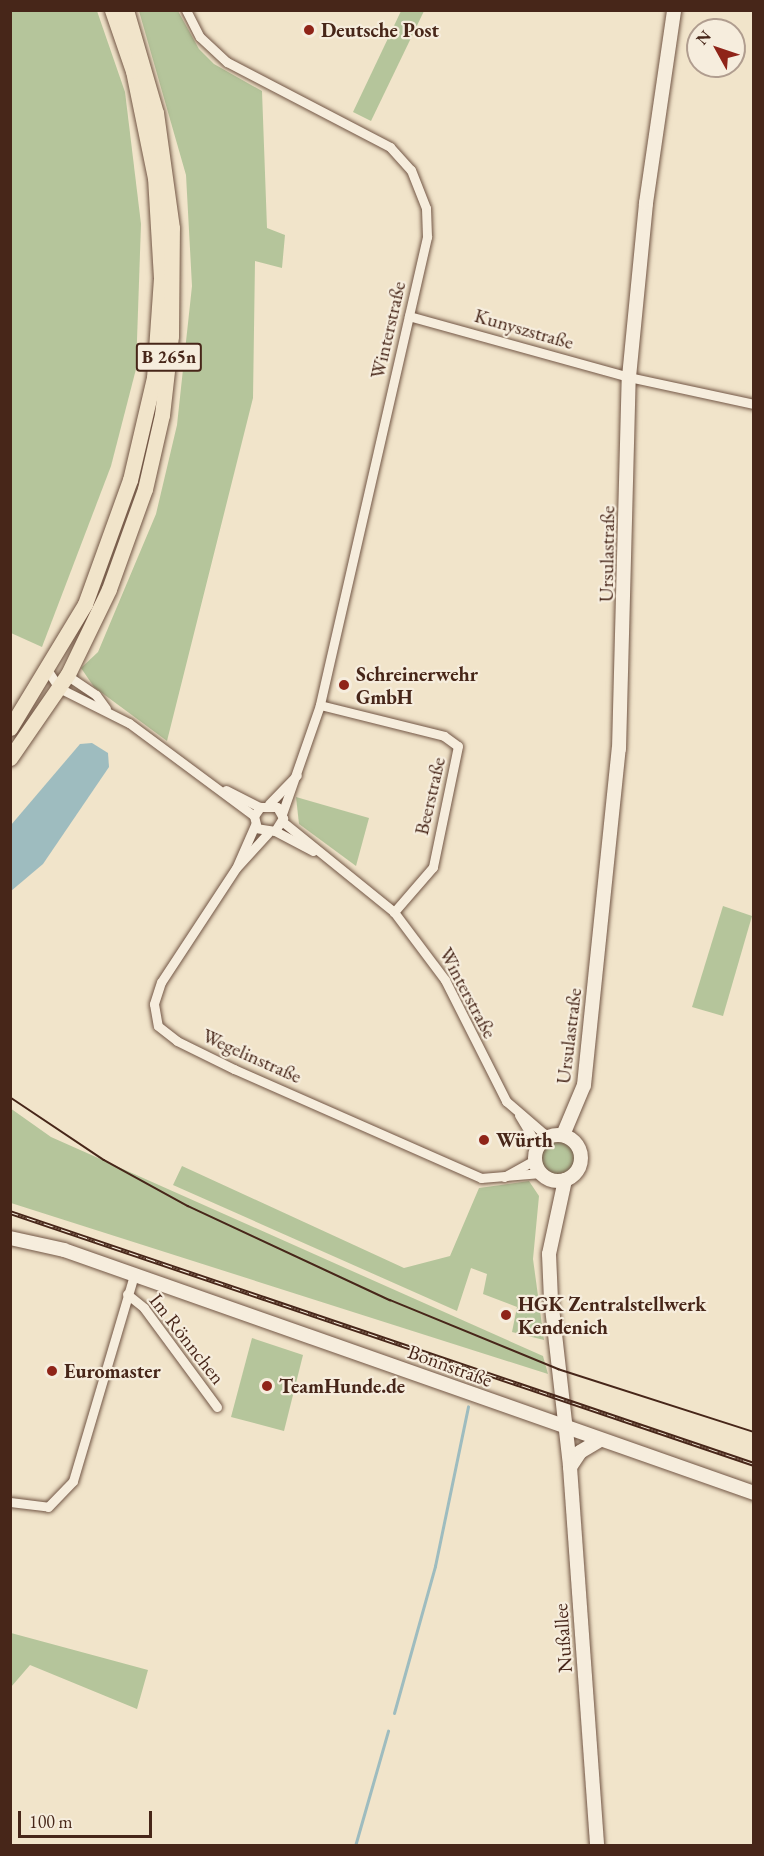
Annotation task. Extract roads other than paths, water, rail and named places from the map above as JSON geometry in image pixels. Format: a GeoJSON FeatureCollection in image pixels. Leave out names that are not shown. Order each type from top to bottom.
{"type":"FeatureCollection","features":[{"type":"Feature","properties":{"kind":"main road","name":"B 265n"},"geometry":{"type":"LineString","coordinates":[[10,728],[48,671],[85,604],[130,480],[159,326],[155,178],[133,71],[112,10]]}},
{"type":"Feature","properties":{"kind":"main road","name":"B 265n"},"geometry":{"type":"LineString","coordinates":[[10,758],[68,674],[117,572],[142,500],[162,415],[171,336],[173,251],[163,149],[126,10]]}},
{"type":"Feature","properties":{"kind":"street","name":"Winterstraße"},"geometry":{"type":"LineString","coordinates":[[186,10],[207,45],[226,62],[371,133],[411,170],[427,224],[409,316],[320,705],[282,818],[318,852],[394,912],[434,963],[493,1083],[519,1115],[542,1159]]}},
{"type":"Feature","properties":{"kind":"street","name":"Ursulastraße"},"geometry":{"type":"LineString","coordinates":[[564,1429],[551,1299],[554,1222],[565,1180],[580,1165],[569,1138],[580,1098],[620,749],[630,377],[645,203],[674,10]]}},
{"type":"Feature","properties":{"kind":"street","name":"Kunyszstraße"},"geometry":{"type":"LineString","coordinates":[[409,316],[630,377],[753,404]]}},
{"type":"Feature","properties":{"kind":"street"},"geometry":{"type":"LineString","coordinates":[[48,671],[68,674],[106,709],[222,789],[264,806],[282,818]]}},
{"type":"Feature","properties":{"kind":"street"},"geometry":{"type":"LineString","coordinates":[[48,671],[59,688],[106,709]]}},
{"type":"Feature","properties":{"kind":"street","name":"Beerstraße"},"geometry":{"type":"LineString","coordinates":[[320,705],[444,736],[458,746],[433,867],[394,912]]}},
{"type":"Feature","properties":{"kind":"street","name":"Winterstraße"},"geometry":{"type":"LineString","coordinates":[[255,820],[264,806],[299,773]]}},
{"type":"Feature","properties":{"kind":"street","name":"Winterstraße"},"geometry":{"type":"LineString","coordinates":[[222,789],[255,820],[272,832],[318,852]]}},
{"type":"Feature","properties":{"kind":"street","name":"Wegelinstraße"},"geometry":{"type":"LineString","coordinates":[[282,818],[272,832],[236,868],[161,982],[154,1004],[158,1026],[215,1060],[481,1178],[504,1177],[542,1159]]}},
{"type":"Feature","properties":{"kind":"street","name":"Wegelinstraße"},"geometry":{"type":"LineString","coordinates":[[236,868],[255,820]]}},
{"type":"Feature","properties":{"kind":"street"},"geometry":{"type":"LineString","coordinates":[[504,1177],[542,1159],[569,1138]]}},
{"type":"Feature","properties":{"kind":"street"},"geometry":{"type":"LineString","coordinates":[[542,1159],[565,1180]]}},
{"type":"Feature","properties":{"kind":"street","name":"Ursulastraße"},"geometry":{"type":"LineString","coordinates":[[542,1159],[554,1222]]}},
{"type":"Feature","properties":{"kind":"street","name":"Bonnstraße"},"geometry":{"type":"LineString","coordinates":[[10,1238],[134,1275],[598,1441],[753,1493]]}},
{"type":"Feature","properties":{"kind":"street"},"geometry":{"type":"LineString","coordinates":[[10,1502],[48,1507],[74,1481],[134,1275]]}},
{"type":"Feature","properties":{"kind":"street","name":"Im Rönnchen"},"geometry":{"type":"LineString","coordinates":[[127,1294],[144,1308],[217,1407]]}},
{"type":"Feature","properties":{"kind":"street","name":"Nußallee"},"geometry":{"type":"LineString","coordinates":[[564,1429],[570,1467],[597,1845]]}},
{"type":"Feature","properties":{"kind":"street"},"geometry":{"type":"LineString","coordinates":[[570,1467],[580,1452],[598,1441]]}},
{"type":"Feature","properties":{"kind":"water"},"geometry":{"type":"Polygon","coordinates":[[[92,743],[108,753],[109,767],[43,864],[11,891],[11,825],[80,744],[92,743]]]}},
{"type":"Feature","properties":{"kind":"waterway"},"geometry":{"type":"LineString","coordinates":[[394,1713],[435,1566],[468,1406]]}},
{"type":"Feature","properties":{"kind":"waterway"},"geometry":{"type":"LineString","coordinates":[[355,1846],[388,1731]]}},
{"type":"Feature","properties":{"kind":"tram line"},"geometry":{"type":"LineString","coordinates":[[10,1097],[104,1160],[188,1206],[390,1300],[558,1369],[754,1432]]}},
{"type":"Feature","properties":{"kind":"railway"},"geometry":{"type":"LineString","coordinates":[[10,1212],[754,1464]]}},
{"type":"Feature","properties":{"kind":"place","name":"Deutsche Post"},"geometry":{"type":"Point","coordinates":[309,30]}},
{"type":"Feature","properties":{"kind":"place","name":"Schreinerwehr GmbH"},"geometry":{"type":"Point","coordinates":[344,685]}},
{"type":"Feature","properties":{"kind":"place","name":"Würth"},"geometry":{"type":"Point","coordinates":[484,1140]}},
{"type":"Feature","properties":{"kind":"place","name":"HGK Zentralstellwerk Kendenich"},"geometry":{"type":"Point","coordinates":[506,1315]}},
{"type":"Feature","properties":{"kind":"place","name":"Euromaster"},"geometry":{"type":"Point","coordinates":[52,1371]}},
{"type":"Feature","properties":{"kind":"place","name":"TeamHunde.de"},"geometry":{"type":"Point","coordinates":[267,1386]}}]}
